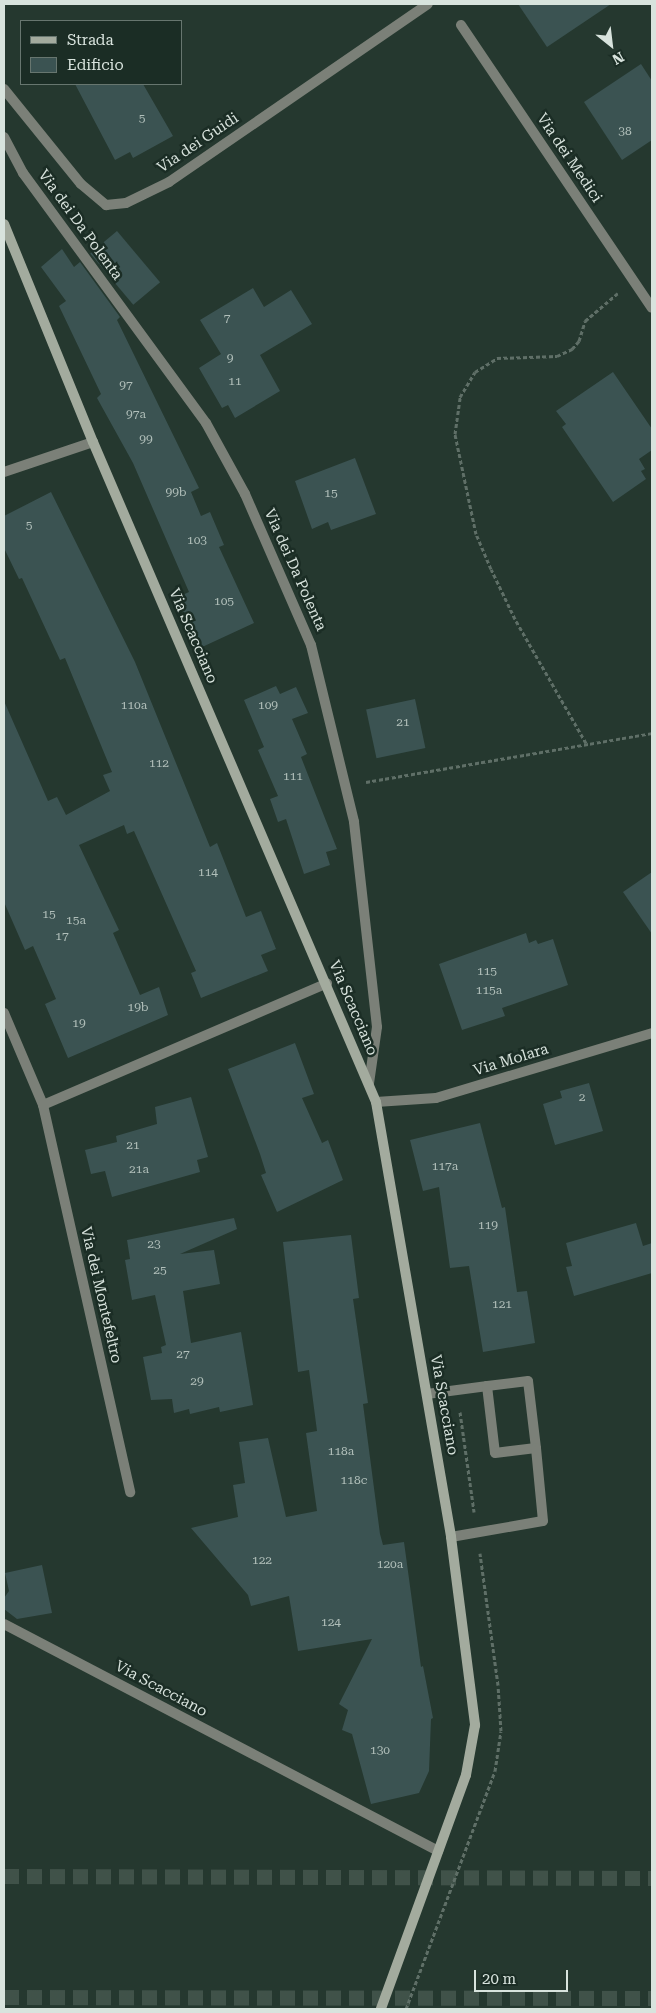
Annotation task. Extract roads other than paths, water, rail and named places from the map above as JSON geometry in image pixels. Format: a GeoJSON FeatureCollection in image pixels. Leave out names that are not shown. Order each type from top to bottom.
{"type":"FeatureCollection","features":[{"type":"Feature","properties":{"kind":"street","name":"Via dei Guidi"},"geometry":{"type":"LineString","coordinates":[[4,89],[82,184],[106,205],[126,203],[169,182],[428,4]]}},
{"type":"Feature","properties":{"kind":"street","name":"Via dei Medici"},"geometry":{"type":"LineString","coordinates":[[461,25],[652,308]]}},
{"type":"Feature","properties":{"kind":"street","name":"Via dei Da Polenta"},"geometry":{"type":"LineString","coordinates":[[4,137],[23,173],[206,423],[245,494],[311,645],[354,822],[376,1027],[369,1083]]}},
{"type":"Feature","properties":{"kind":"street","name":"Via Scacciano"},"geometry":{"type":"LineString","coordinates":[[4,224],[93,442],[376,1102],[451,1537],[475,1725],[466,1775],[381,2009]]}},
{"type":"Feature","properties":{"kind":"street"},"geometry":{"type":"LineString","coordinates":[[4,472],[93,442]]}},
{"type":"Feature","properties":{"kind":"street"},"geometry":{"type":"LineString","coordinates":[[43,1105],[327,984]]}},
{"type":"Feature","properties":{"kind":"street","name":"Via dei Montefeltro"},"geometry":{"type":"LineString","coordinates":[[4,1013],[43,1105],[130,1492]]}},
{"type":"Feature","properties":{"kind":"street","name":"Via Molara"},"geometry":{"type":"LineString","coordinates":[[376,1102],[436,1098],[652,1033]]}},
{"type":"Feature","properties":{"kind":"street"},"geometry":{"type":"LineString","coordinates":[[427,1394],[528,1381],[543,1521],[451,1537]]}},
{"type":"Feature","properties":{"kind":"street"},"geometry":{"type":"LineString","coordinates":[[487,1386],[495,1453],[536,1448]]}},
{"type":"Feature","properties":{"kind":"street","name":"Via Scacciano"},"geometry":{"type":"LineString","coordinates":[[4,1624],[438,1851]]}},
{"type":"Feature","properties":{"kind":"tunnel"},"geometry":{"type":"LineString","coordinates":[[4,1876],[652,1878]]}},
{"type":"Feature","properties":{"kind":"tunnel"},"geometry":{"type":"LineString","coordinates":[[4,1997],[652,1998]]}}]}
